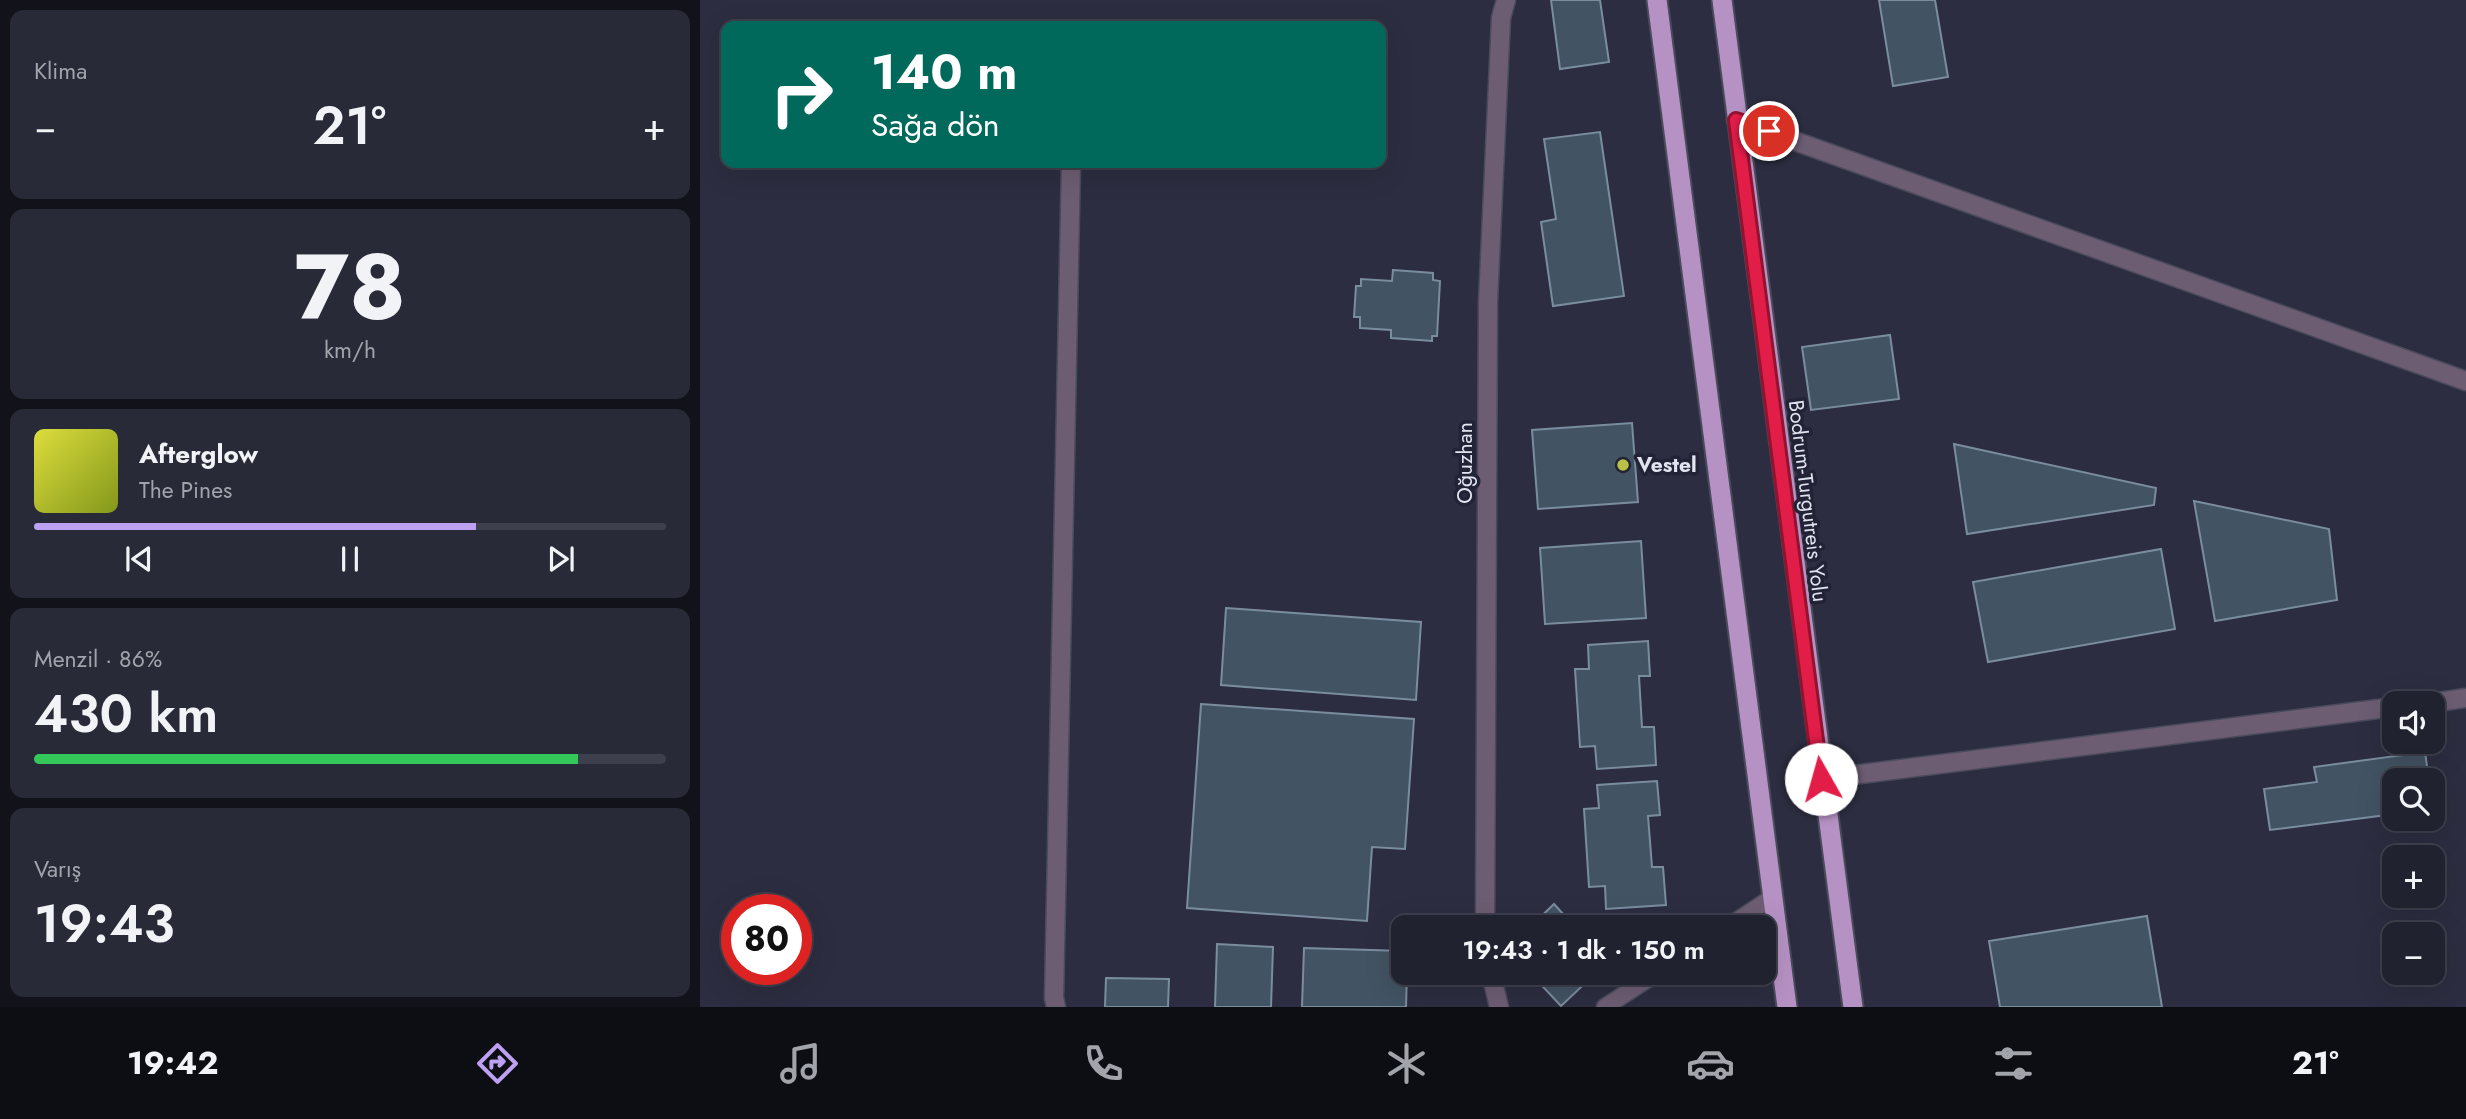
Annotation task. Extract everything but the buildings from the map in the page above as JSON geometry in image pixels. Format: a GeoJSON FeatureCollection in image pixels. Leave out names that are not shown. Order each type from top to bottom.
{"type":"FeatureCollection","features":[{"type":"Feature","properties":{"kind":"highway"},"geometry":{"type":"LineString","coordinates":[[1657,0],[1787,1006]]}},
{"type":"Feature","properties":{"kind":"highway","name":"Bodrum-Turgutreis Yolu"},"geometry":{"type":"LineString","coordinates":[[1721,0],[1853,1007]]}},
{"type":"Feature","properties":{"kind":"street","name":"Oğuzhan"},"geometry":{"type":"LineString","coordinates":[[1485,915],[1488,302],[1501,18],[1506,0]]}},
{"type":"Feature","properties":{"kind":"street"},"geometry":{"type":"LineString","coordinates":[[1736,120],[2466,381]]}},
{"type":"Feature","properties":{"kind":"street"},"geometry":{"type":"LineString","coordinates":[[1056,1007],[1054,998],[1071,168]]}},
{"type":"Feature","properties":{"kind":"street"},"geometry":{"type":"LineString","coordinates":[[2445,701],[2466,698]]}},
{"type":"Feature","properties":{"kind":"street"},"geometry":{"type":"LineString","coordinates":[[1821,779],[2382,709]]}},
{"type":"Feature","properties":{"kind":"street"},"geometry":{"type":"LineString","coordinates":[[1494,985],[1499,1007]]}},
{"type":"Feature","properties":{"kind":"lane"},"geometry":{"type":"LineString","coordinates":[[1746,915],[1773,897]]}},
{"type":"Feature","properties":{"kind":"lane"},"geometry":{"type":"LineString","coordinates":[[1605,1007],[1639,985]]}},
{"type":"Feature","properties":{"kind":"place","name":"Vestel"},"geometry":{"type":"Point","coordinates":[1623,465]}},
{"type":"Feature","properties":{"kind":"route"},"geometry":{"type":"LineString","coordinates":[[1769,131],[1736,120],[1821,779]]}}]}
